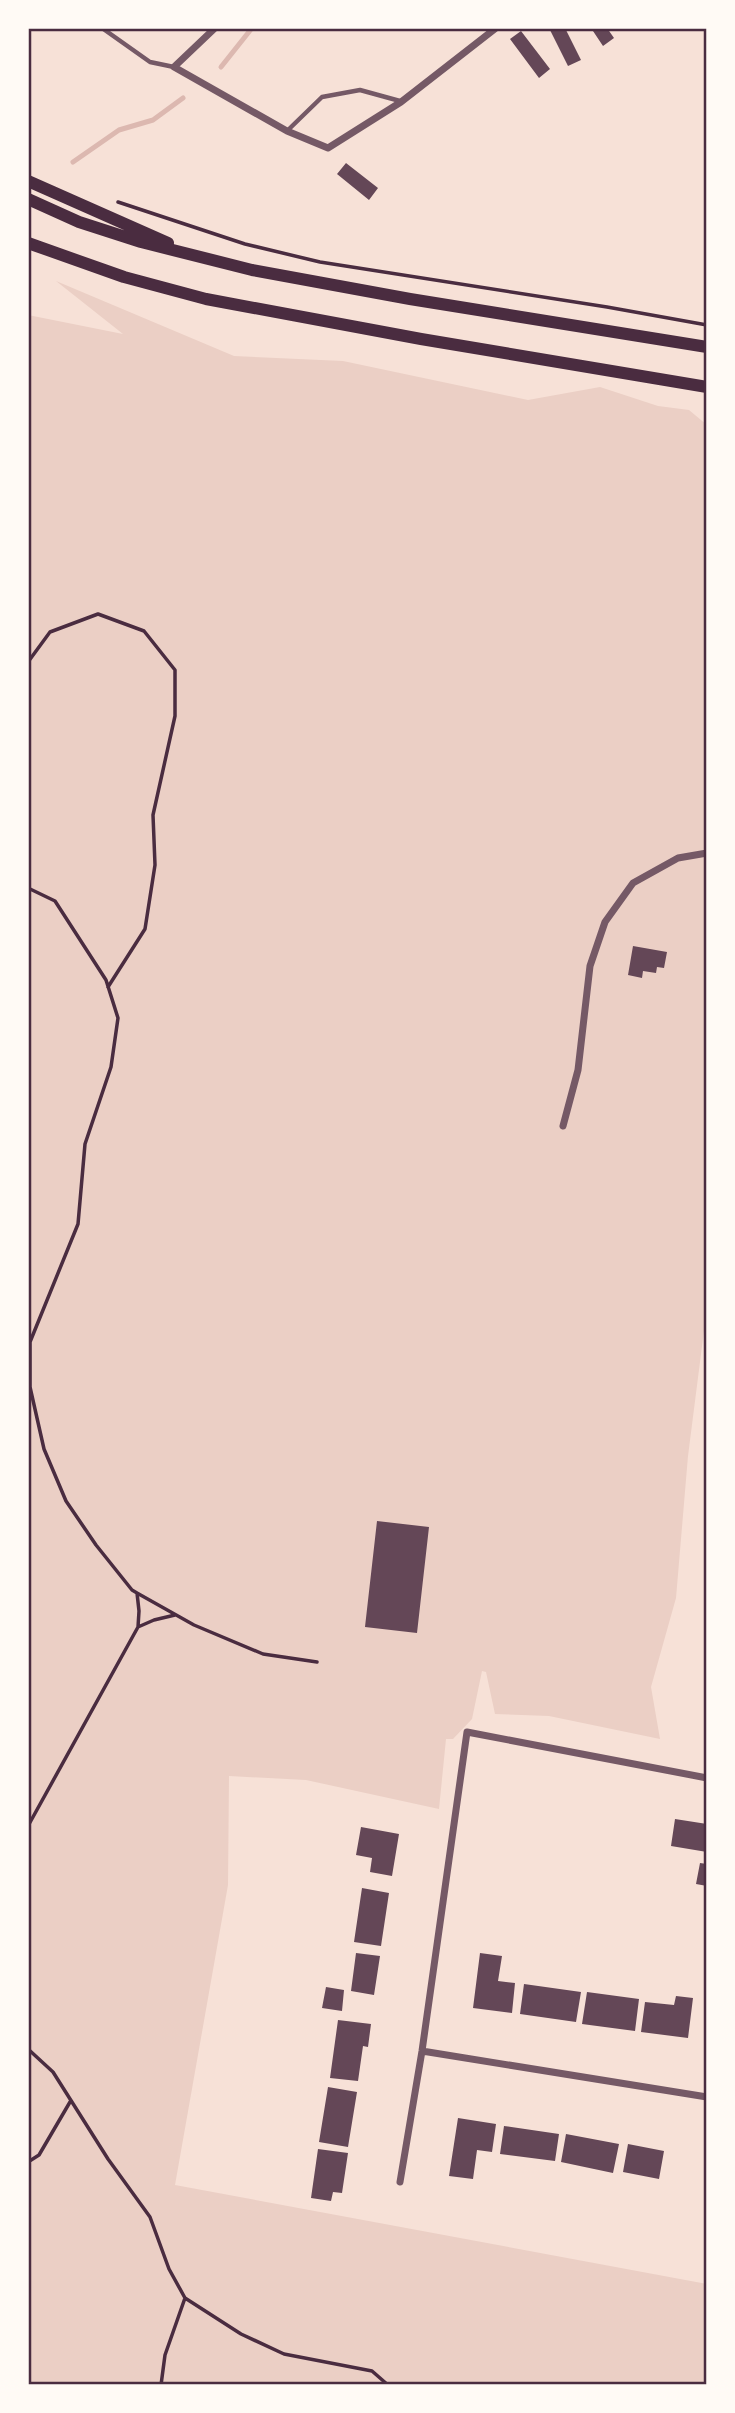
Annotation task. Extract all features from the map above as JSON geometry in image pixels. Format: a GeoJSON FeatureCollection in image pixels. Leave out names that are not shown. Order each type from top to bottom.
{"type":"FeatureCollection","features":[{"type":"Feature","properties":{"kind":"main road"},"geometry":{"type":"LineString","coordinates":[[28,181],[197,256]]}},
{"type":"Feature","properties":{"kind":"main road"},"geometry":{"type":"LineString","coordinates":[[28,199],[79,222],[141,242],[252,270],[410,299],[707,347]]}},
{"type":"Feature","properties":{"kind":"main road"},"geometry":{"type":"LineString","coordinates":[[28,243],[124,277],[206,299],[407,337],[707,387]]}},
{"type":"Feature","properties":{"kind":"street"},"geometry":{"type":"LineString","coordinates":[[215,28],[174,67],[287,131],[328,148],[401,102],[496,28]]}},
{"type":"Feature","properties":{"kind":"street"},"geometry":{"type":"LineString","coordinates":[[562,1126],[578,1070],[590,966],[604,922],[633,883],[678,858],[707,853]]}},
{"type":"Feature","properties":{"kind":"street"},"geometry":{"type":"LineString","coordinates":[[400,2182],[422,2051],[467,1732],[707,1778]]}},
{"type":"Feature","properties":{"kind":"street"},"geometry":{"type":"LineString","coordinates":[[422,2051],[707,2097]]}},
{"type":"Feature","properties":{"kind":"lane"},"geometry":{"type":"LineString","coordinates":[[102,28],[150,62],[174,67]]}},
{"type":"Feature","properties":{"kind":"lane"},"geometry":{"type":"LineString","coordinates":[[287,131],[322,97],[360,90],[401,102]]}},
{"type":"Feature","properties":{"kind":"path"},"geometry":{"type":"LineString","coordinates":[[110,199],[244,244],[320,262],[593,305],[707,326]]}},
{"type":"Feature","properties":{"kind":"path"},"geometry":{"type":"LineString","coordinates":[[28,662],[50,632],[98,614],[144,631],[175,670],[175,716],[153,815],[155,865],[145,929],[108,987]]}},
{"type":"Feature","properties":{"kind":"path"},"geometry":{"type":"LineString","coordinates":[[28,888],[55,901],[108,987],[118,1018],[111,1067],[85,1144],[78,1224],[30,1342],[30,1387],[44,1449],[66,1501],[96,1545],[132,1590],[194,1625],[263,1654],[317,1662]]}},
{"type":"Feature","properties":{"kind":"path"},"geometry":{"type":"LineString","coordinates":[[28,1826],[138,1627],[137,1592]]}},
{"type":"Feature","properties":{"kind":"path"},"geometry":{"type":"LineString","coordinates":[[138,1627],[175,1615]]}},
{"type":"Feature","properties":{"kind":"path"},"geometry":{"type":"LineString","coordinates":[[28,2049],[53,2073],[108,2159],[150,2217],[169,2269],[185,2298],[242,2334],[284,2354],[372,2371],[388,2385]]}},
{"type":"Feature","properties":{"kind":"path"},"geometry":{"type":"LineString","coordinates":[[28,2162],[39,2155],[71,2101]]}},
{"type":"Feature","properties":{"kind":"path"},"geometry":{"type":"LineString","coordinates":[[161,2385],[165,2355],[185,2298]]}},
{"type":"Feature","properties":{"kind":"shaded area"},"geometry":{"type":"Polygon","coordinates":[[[56,281],[234,356],[343,361],[528,400],[600,387],[658,406],[689,410],[707,425],[707,1307],[688,1456],[676,1598],[651,1687],[660,1739],[549,1716],[495,1714],[486,1672],[482,1671],[472,1719],[453,1739],[446,1739],[439,1809],[306,1780],[229,1776],[228,1885],[175,2185],[707,2284],[707,2385],[28,2385],[28,315],[123,334],[56,281]]]}},
{"type":"Feature","properties":{"kind":"building"},"geometry":{"type":"Polygon","coordinates":[[[549,28],[565,28],[581,60],[568,66],[549,28]]]}},
{"type":"Feature","properties":{"kind":"building"},"geometry":{"type":"Polygon","coordinates":[[[591,28],[607,28],[614,38],[603,46],[591,28]]]}},
{"type":"Feature","properties":{"kind":"building"},"geometry":{"type":"Polygon","coordinates":[[[521,31],[550,69],[539,78],[510,39],[521,31]]]}},
{"type":"Feature","properties":{"kind":"building"},"geometry":{"type":"Polygon","coordinates":[[[346,163],[378,188],[369,200],[337,174],[346,163]]]}},
{"type":"Feature","properties":{"kind":"building"},"geometry":{"type":"Polygon","coordinates":[[[633,946],[667,952],[664,968],[657,967],[656,973],[643,971],[642,978],[628,975],[633,946]]]}},
{"type":"Feature","properties":{"kind":"building"},"geometry":{"type":"Polygon","coordinates":[[[377,1521],[429,1527],[417,1633],[365,1627],[377,1521]]]}},
{"type":"Feature","properties":{"kind":"building"},"geometry":{"type":"Polygon","coordinates":[[[675,1819],[707,1824],[707,1852],[671,1846],[675,1819]]]}},
{"type":"Feature","properties":{"kind":"building"},"geometry":{"type":"Polygon","coordinates":[[[361,1827],[399,1834],[392,1876],[370,1872],[372,1858],[356,1855],[361,1827]]]}},
{"type":"Feature","properties":{"kind":"building"},"geometry":{"type":"Polygon","coordinates":[[[700,1863],[707,1864],[707,1886],[696,1884],[700,1863]]]}},
{"type":"Feature","properties":{"kind":"building"},"geometry":{"type":"Polygon","coordinates":[[[362,1888],[389,1893],[381,1946],[354,1942],[362,1888]]]}},
{"type":"Feature","properties":{"kind":"building"},"geometry":{"type":"Polygon","coordinates":[[[356,1953],[380,1956],[374,1995],[351,1991],[356,1953]]]}},
{"type":"Feature","properties":{"kind":"building"},"geometry":{"type":"Polygon","coordinates":[[[480,1953],[502,1956],[498,1981],[515,1983],[512,2013],[473,2008],[480,1953]]]}},
{"type":"Feature","properties":{"kind":"building"},"geometry":{"type":"Polygon","coordinates":[[[524,1984],[581,1992],[576,2022],[520,2014],[524,1984]]]}},
{"type":"Feature","properties":{"kind":"building"},"geometry":{"type":"Polygon","coordinates":[[[326,1987],[344,1990],[342,2011],[322,2008],[326,1987]]]}},
{"type":"Feature","properties":{"kind":"building"},"geometry":{"type":"Polygon","coordinates":[[[587,1992],[639,1999],[635,2031],[582,2024],[587,1992]]]}},
{"type":"Feature","properties":{"kind":"building"},"geometry":{"type":"Polygon","coordinates":[[[676,1996],[693,1998],[688,2038],[641,2032],[645,2002],[674,2005],[676,1996]]]}},
{"type":"Feature","properties":{"kind":"building"},"geometry":{"type":"Polygon","coordinates":[[[338,2020],[371,2024],[368,2047],[363,2046],[358,2081],[330,2078],[338,2020]]]}},
{"type":"Feature","properties":{"kind":"building"},"geometry":{"type":"Polygon","coordinates":[[[328,2087],[357,2092],[348,2147],[319,2142],[328,2087]]]}},
{"type":"Feature","properties":{"kind":"building"},"geometry":{"type":"Polygon","coordinates":[[[458,2118],[496,2124],[492,2152],[477,2150],[473,2179],[449,2176],[458,2118]]]}},
{"type":"Feature","properties":{"kind":"building"},"geometry":{"type":"Polygon","coordinates":[[[504,2126],[559,2134],[555,2161],[500,2154],[504,2126]]]}},
{"type":"Feature","properties":{"kind":"building"},"geometry":{"type":"Polygon","coordinates":[[[566,2134],[619,2144],[613,2173],[561,2162],[566,2134]]]}},
{"type":"Feature","properties":{"kind":"building"},"geometry":{"type":"Polygon","coordinates":[[[628,2144],[664,2151],[659,2179],[623,2172],[628,2144]]]}},
{"type":"Feature","properties":{"kind":"building"},"geometry":{"type":"Polygon","coordinates":[[[318,2149],[348,2153],[342,2193],[333,2192],[331,2201],[311,2198],[318,2149]]]}},
{"type":"Feature","properties":{"kind":"waterway"},"geometry":{"type":"LineString","coordinates":[[221,67],[252,28]]}},
{"type":"Feature","properties":{"kind":"waterway"},"geometry":{"type":"LineString","coordinates":[[73,162],[119,130],[153,120],[183,98]]}}]}
